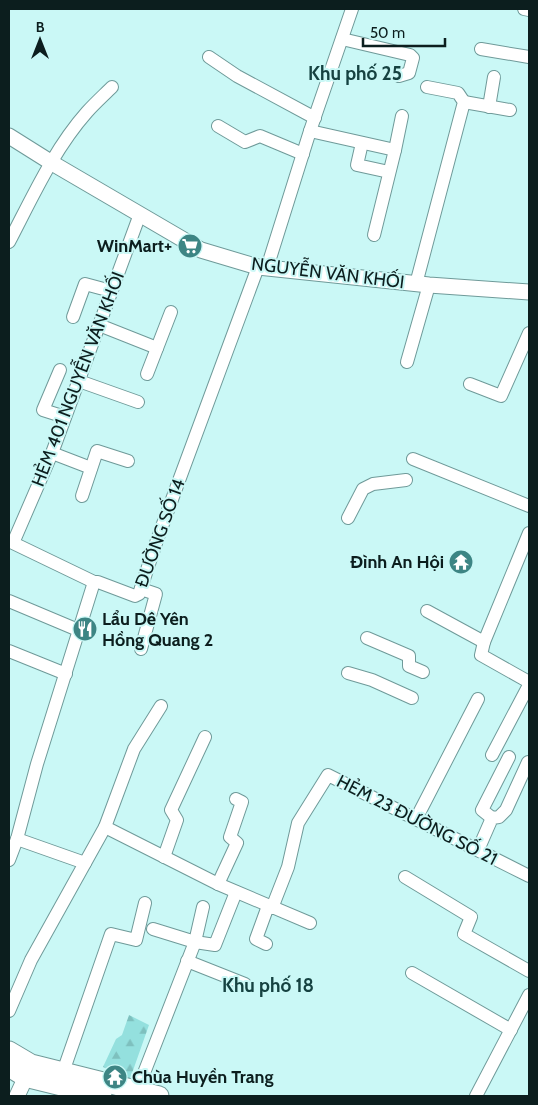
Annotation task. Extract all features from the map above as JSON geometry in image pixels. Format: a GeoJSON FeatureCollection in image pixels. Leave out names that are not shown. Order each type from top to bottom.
{"type":"FeatureCollection","features":[{"type":"Feature","properties":{"kind":"main road"},"geometry":{"type":"LineString","coordinates":[[16,1066],[63,1072],[159,1096]]}},
{"type":"Feature","properties":{"kind":"main road"},"geometry":{"type":"LineString","coordinates":[[16,1066],[102,1096]]}},
{"type":"Feature","properties":{"kind":"street","name":"ĐƯỜNG SỐ 14"},"geometry":{"type":"LineString","coordinates":[[94,582],[135,596],[139,594],[157,540],[263,267],[352,9]]}},
{"type":"Feature","properties":{"kind":"street"},"geometry":{"type":"LineString","coordinates":[[524,9],[529,10]]}},
{"type":"Feature","properties":{"kind":"street"},"geometry":{"type":"LineString","coordinates":[[342,39],[410,55],[413,58],[409,73],[399,76]]}},
{"type":"Feature","properties":{"kind":"street"},"geometry":{"type":"LineString","coordinates":[[481,50],[529,56]]}},
{"type":"Feature","properties":{"kind":"street"},"geometry":{"type":"LineString","coordinates":[[209,57],[237,76],[315,118]]}},
{"type":"Feature","properties":{"kind":"street"},"geometry":{"type":"LineString","coordinates":[[489,107],[494,76]]}},
{"type":"Feature","properties":{"kind":"street"},"geometry":{"type":"LineString","coordinates":[[9,242],[52,163],[81,119],[112,87]]}},
{"type":"Feature","properties":{"kind":"street"},"geometry":{"type":"LineString","coordinates":[[427,87],[458,94],[464,102],[510,110]]}},
{"type":"Feature","properties":{"kind":"street"},"geometry":{"type":"LineString","coordinates":[[407,362],[422,285],[464,102]]}},
{"type":"Feature","properties":{"kind":"street"},"geometry":{"type":"LineString","coordinates":[[374,234],[402,116]]}},
{"type":"Feature","properties":{"kind":"street"},"geometry":{"type":"LineString","coordinates":[[218,126],[245,142],[260,136],[303,154]]}},
{"type":"Feature","properties":{"kind":"street"},"geometry":{"type":"LineString","coordinates":[[310,131],[395,150]]}},
{"type":"Feature","properties":{"kind":"street","name":"NGUYỄN VĂN KHỐI"},"geometry":{"type":"LineString","coordinates":[[9,136],[201,250],[263,267],[422,285],[529,292]]}},
{"type":"Feature","properties":{"kind":"street"},"geometry":{"type":"LineString","coordinates":[[362,143],[357,165],[389,172]]}},
{"type":"Feature","properties":{"kind":"street","name":"HẺM 401 NGUYỄN VĂN KHỐI"},"geometry":{"type":"LineString","coordinates":[[94,582],[13,543],[52,453],[140,214]]}},
{"type":"Feature","properties":{"kind":"street"},"geometry":{"type":"LineString","coordinates":[[73,317],[85,284],[111,292]]}},
{"type":"Feature","properties":{"kind":"street"},"geometry":{"type":"LineString","coordinates":[[147,374],[171,312]]}},
{"type":"Feature","properties":{"kind":"street"},"geometry":{"type":"LineString","coordinates":[[99,325],[157,348]]}},
{"type":"Feature","properties":{"kind":"street"},"geometry":{"type":"LineString","coordinates":[[470,384],[501,396],[529,333]]}},
{"type":"Feature","properties":{"kind":"street"},"geometry":{"type":"LineString","coordinates":[[60,370],[44,410],[65,417]]}},
{"type":"Feature","properties":{"kind":"street"},"geometry":{"type":"LineString","coordinates":[[79,381],[138,402]]}},
{"type":"Feature","properties":{"kind":"street"},"geometry":{"type":"LineString","coordinates":[[82,496],[97,451],[128,460]]}},
{"type":"Feature","properties":{"kind":"street"},"geometry":{"type":"LineString","coordinates":[[52,453],[91,468]]}},
{"type":"Feature","properties":{"kind":"street"},"geometry":{"type":"LineString","coordinates":[[413,459],[529,506]]}},
{"type":"Feature","properties":{"kind":"street"},"geometry":{"type":"LineString","coordinates":[[348,518],[363,489],[373,484],[406,480]]}},
{"type":"Feature","properties":{"kind":"street"},"geometry":{"type":"LineString","coordinates":[[492,755],[529,683],[481,655],[484,642],[529,533]]}},
{"type":"Feature","properties":{"kind":"street"},"geometry":{"type":"LineString","coordinates":[[9,860],[17,839],[37,764],[94,582]]}},
{"type":"Feature","properties":{"kind":"street"},"geometry":{"type":"LineString","coordinates":[[141,589],[156,594],[141,648]]}},
{"type":"Feature","properties":{"kind":"street"},"geometry":{"type":"LineString","coordinates":[[9,601],[78,630]]}},
{"type":"Feature","properties":{"kind":"street"},"geometry":{"type":"LineString","coordinates":[[427,611],[484,642]]}},
{"type":"Feature","properties":{"kind":"street"},"geometry":{"type":"LineString","coordinates":[[367,638],[409,656],[409,666],[423,672]]}},
{"type":"Feature","properties":{"kind":"street"},"geometry":{"type":"LineString","coordinates":[[9,652],[66,674]]}},
{"type":"Feature","properties":{"kind":"street"},"geometry":{"type":"LineString","coordinates":[[348,674],[372,680],[412,698]]}},
{"type":"Feature","properties":{"kind":"street"},"geometry":{"type":"LineString","coordinates":[[416,819],[478,699]]}},
{"type":"Feature","properties":{"kind":"street"},"geometry":{"type":"LineString","coordinates":[[9,1011],[31,960],[105,827],[134,749],[161,706]]}},
{"type":"Feature","properties":{"kind":"street"},"geometry":{"type":"LineString","coordinates":[[164,856],[177,820],[171,810],[205,737]]}},
{"type":"Feature","properties":{"kind":"street"},"geometry":{"type":"LineString","coordinates":[[509,757],[482,810],[492,818],[499,817],[506,810],[528,762]]}},
{"type":"Feature","properties":{"kind":"street","name":"HẺM 23 ĐƯỜNG SỐ 21"},"geometry":{"type":"LineString","coordinates":[[270,907],[288,867],[298,823],[328,775],[529,876]]}},
{"type":"Feature","properties":{"kind":"street"},"geometry":{"type":"LineString","coordinates":[[218,884],[237,843],[230,837],[242,802],[236,799]]}},
{"type":"Feature","properties":{"kind":"street"},"geometry":{"type":"LineString","coordinates":[[478,850],[492,818]]}},
{"type":"Feature","properties":{"kind":"street"},"geometry":{"type":"LineString","coordinates":[[105,827],[218,884],[310,923]]}},
{"type":"Feature","properties":{"kind":"street"},"geometry":{"type":"LineString","coordinates":[[17,839],[85,863]]}},
{"type":"Feature","properties":{"kind":"street"},"geometry":{"type":"LineString","coordinates":[[405,876],[471,917],[464,934],[529,971]]}},
{"type":"Feature","properties":{"kind":"street"},"geometry":{"type":"LineString","coordinates":[[153,929],[195,942],[215,945],[236,892]]}},
{"type":"Feature","properties":{"kind":"street"},"geometry":{"type":"LineString","coordinates":[[63,1072],[111,934],[136,940],[145,903]]}},
{"type":"Feature","properties":{"kind":"street"},"geometry":{"type":"LineString","coordinates":[[137,1091],[195,942],[203,907]]}},
{"type":"Feature","properties":{"kind":"street"},"geometry":{"type":"LineString","coordinates":[[266,944],[256,939],[270,907]]}},
{"type":"Feature","properties":{"kind":"street"},"geometry":{"type":"LineString","coordinates":[[187,961],[245,984]]}},
{"type":"Feature","properties":{"kind":"street"},"geometry":{"type":"LineString","coordinates":[[412,973],[511,1030]]}},
{"type":"Feature","properties":{"kind":"street"},"geometry":{"type":"LineString","coordinates":[[476,1096],[529,995]]}},
{"type":"Feature","properties":{"kind":"street"},"geometry":{"type":"LineString","coordinates":[[16,1066],[17,1096]]}},
{"type":"Feature","properties":{"kind":"green space"},"geometry":{"type":"Polygon","coordinates":[[[129,1015],[149,1025],[130,1079],[103,1067],[116,1039],[122,1035],[129,1015]]]}},
{"type":"Feature","properties":{"kind":"place","name":"WinMart+"},"geometry":{"type":"Point","coordinates":[190,246]}},
{"type":"Feature","properties":{"kind":"place","name":"Đình An Hội"},"geometry":{"type":"Point","coordinates":[461,562]}},
{"type":"Feature","properties":{"kind":"place","name":"Lẩu Dê Yên Hồng Quang 2"},"geometry":{"type":"Point","coordinates":[85,629]}},
{"type":"Feature","properties":{"kind":"place","name":"Chùa Huyền Trang"},"geometry":{"type":"Point","coordinates":[115,1077]}},
{"type":"Feature","properties":{"kind":"district","name":"Khu phố 25"},"geometry":{"type":"Point","coordinates":[355,73]}},
{"type":"Feature","properties":{"kind":"district","name":"Khu phố 18"},"geometry":{"type":"Point","coordinates":[268,985]}}]}
